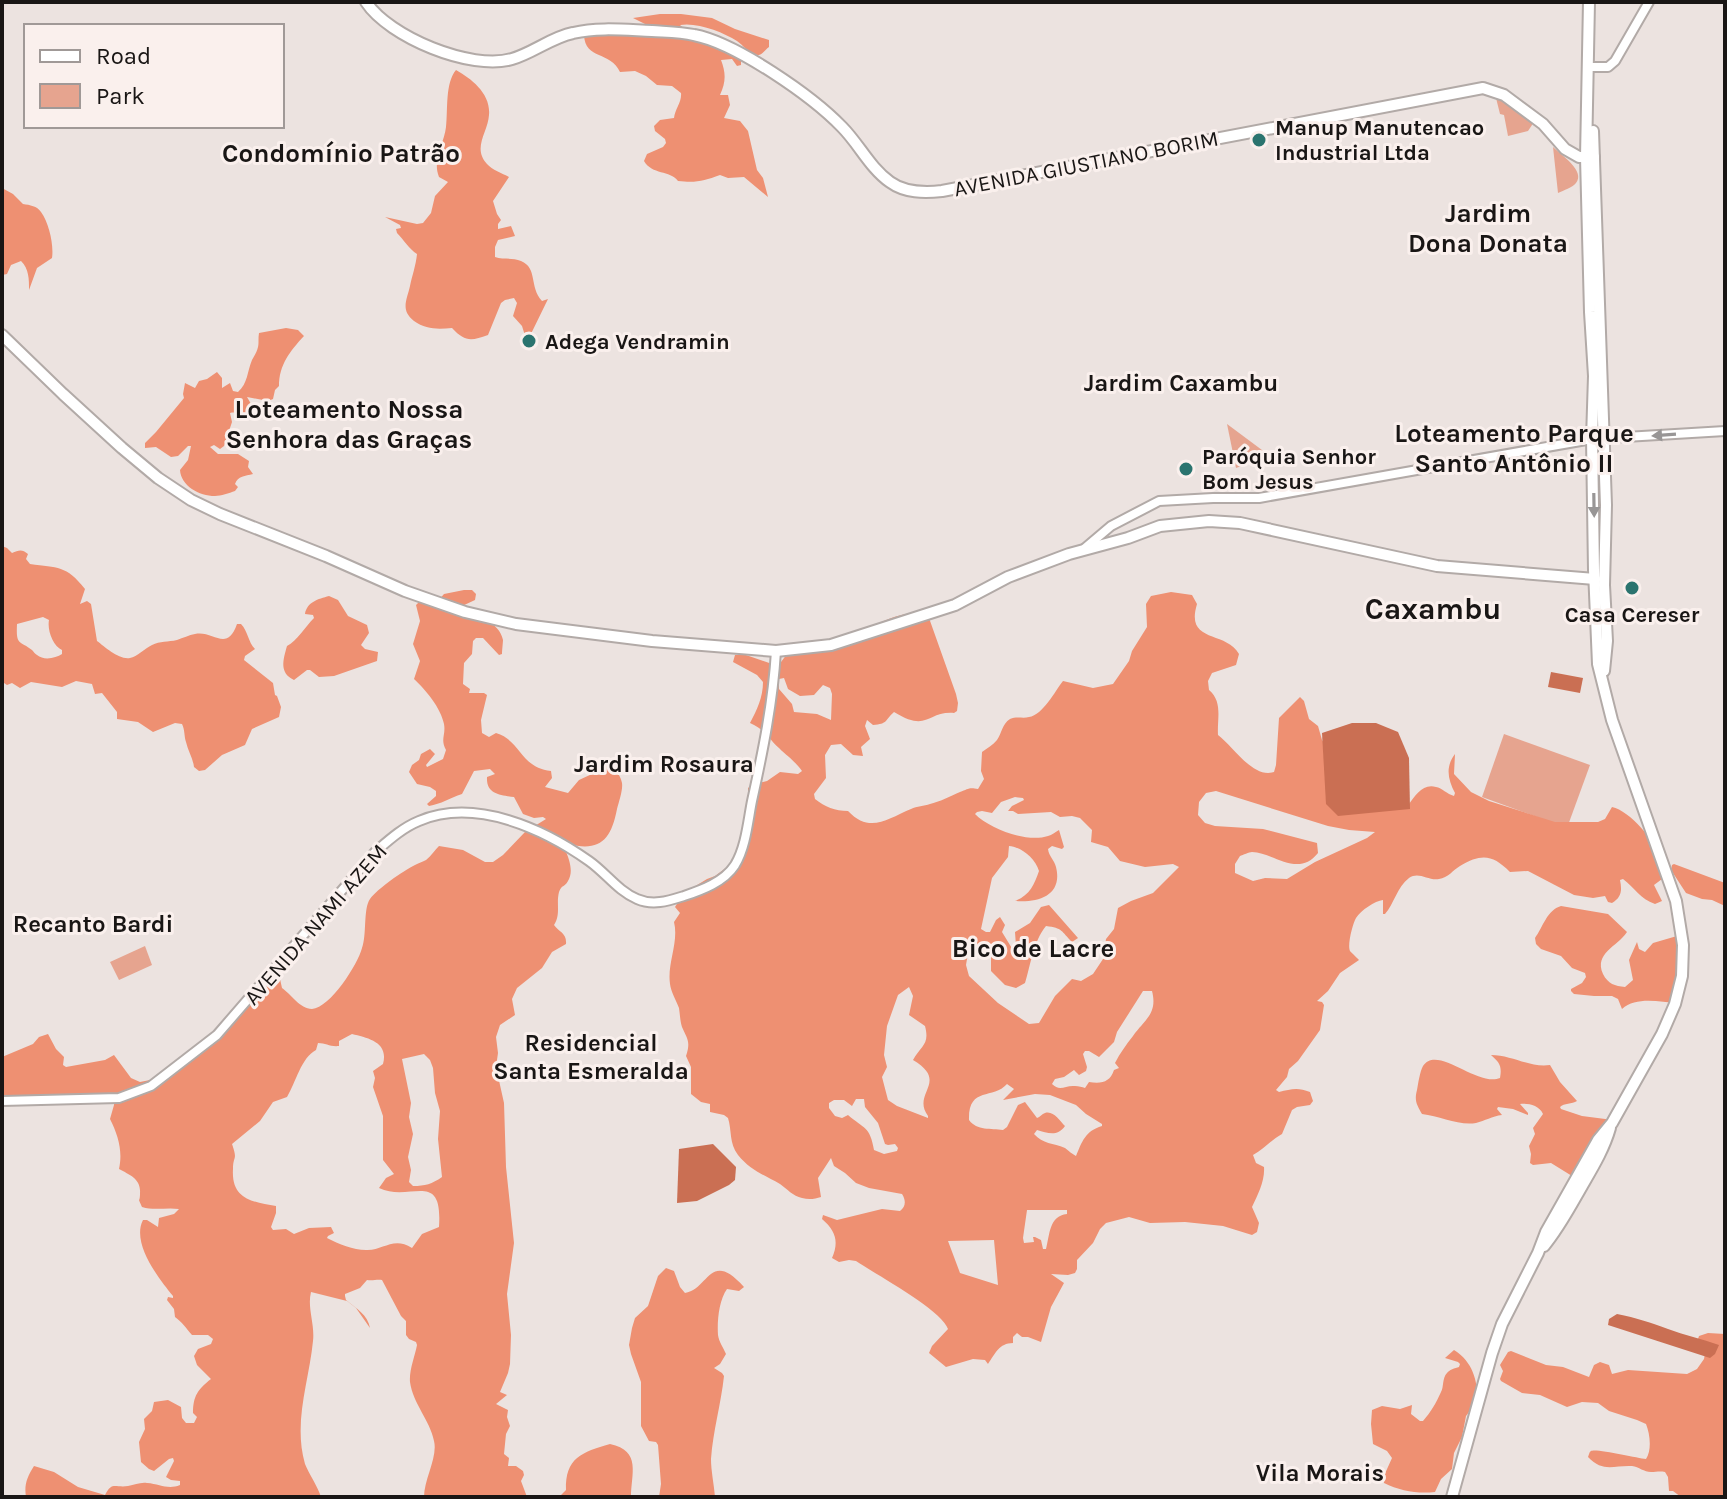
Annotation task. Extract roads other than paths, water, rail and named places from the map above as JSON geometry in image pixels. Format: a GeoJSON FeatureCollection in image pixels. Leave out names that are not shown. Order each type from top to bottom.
{"type":"FeatureCollection","features":[{"type":"Feature","properties":{"kind":"main road","name":"AVENIDA GIUSTIANO BORIM"},"geometry":{"type":"LineString","coordinates":[[366,2],[378,17],[397,31],[464,58],[495,62],[513,59],[570,33],[606,28],[708,38],[738,52],[823,109],[850,135],[888,181],[910,191],[942,191],[1483,88],[1504,95],[1543,124],[1565,149],[1579,157],[1590,157]]}},
{"type":"Feature","properties":{"kind":"main road"},"geometry":{"type":"LineString","coordinates":[[1452,1497],[1500,1330],[1546,1232],[1662,1034],[1675,1004],[1682,976],[1683,945],[1676,901],[1612,720],[1597,652],[1598,439],[1590,312],[1590,157],[1586,103],[1589,2]]}},
{"type":"Feature","properties":{"kind":"main road"},"geometry":{"type":"LineString","coordinates":[[2,335],[140,463],[191,500],[405,591],[465,612],[516,624],[652,641],[776,651],[831,645],[955,605],[1008,577],[1084,549],[1160,526],[1181,523],[1240,523],[1437,566],[1548,574],[1598,573]]}},
{"type":"Feature","properties":{"kind":"street"},"geometry":{"type":"LineString","coordinates":[[1588,67],[1608,67],[1615,61],[1649,2]]}},
{"type":"Feature","properties":{"kind":"street"},"geometry":{"type":"LineString","coordinates":[[1084,549],[1111,526],[1159,501],[1259,498],[1598,439],[1725,431]]}},
{"type":"Feature","properties":{"kind":"street","name":"AVENIDA NAMI AZEM"},"geometry":{"type":"LineString","coordinates":[[2,1101],[119,1098],[151,1086],[217,1035],[375,852],[396,833],[421,820],[447,813],[470,812],[525,825],[566,846],[592,863],[627,893],[644,901],[663,902],[714,883],[735,866],[745,838],[774,688],[776,651]]}},
{"type":"Feature","properties":{"kind":"place","name":"Manup Manutencao Industrial Ltda"},"geometry":{"type":"Point","coordinates":[1259,140]}},
{"type":"Feature","properties":{"kind":"place","name":"Adega Vendramin"},"geometry":{"type":"Point","coordinates":[529,341]}},
{"type":"Feature","properties":{"kind":"place","name":"Paróquia Senhor Bom Jesus"},"geometry":{"type":"Point","coordinates":[1186,469]}},
{"type":"Feature","properties":{"kind":"place","name":"Casa Cereser"},"geometry":{"type":"Point","coordinates":[1632,588]}},
{"type":"Feature","properties":{"kind":"district","name":"Condomínio Patrão"},"geometry":{"type":"Point","coordinates":[341,153]}},
{"type":"Feature","properties":{"kind":"district","name":"Jardim Dona Donata"},"geometry":{"type":"Point","coordinates":[1488,228]}},
{"type":"Feature","properties":{"kind":"district","name":"Jardim Caxambu"},"geometry":{"type":"Point","coordinates":[1181,383]}},
{"type":"Feature","properties":{"kind":"district","name":"Loteamento Nossa Senhora das Graças"},"geometry":{"type":"Point","coordinates":[349,424]}},
{"type":"Feature","properties":{"kind":"district","name":"Loteamento Parque Santo Antônio II"},"geometry":{"type":"Point","coordinates":[1514,448]}},
{"type":"Feature","properties":{"kind":"district","name":"Caxambu"},"geometry":{"type":"Point","coordinates":[1433,609]}},
{"type":"Feature","properties":{"kind":"district","name":"Jardim Rosaura"},"geometry":{"type":"Point","coordinates":[664,764]}},
{"type":"Feature","properties":{"kind":"district","name":"Recanto Bardi"},"geometry":{"type":"Point","coordinates":[93,924]}},
{"type":"Feature","properties":{"kind":"district","name":"Bico de Lacre"},"geometry":{"type":"Point","coordinates":[1033,948]}},
{"type":"Feature","properties":{"kind":"district","name":"Residencial Santa Esmeralda"},"geometry":{"type":"Point","coordinates":[591,1057]}},
{"type":"Feature","properties":{"kind":"district","name":"Vila Morais"},"geometry":{"type":"Point","coordinates":[1320,1473]}}]}
